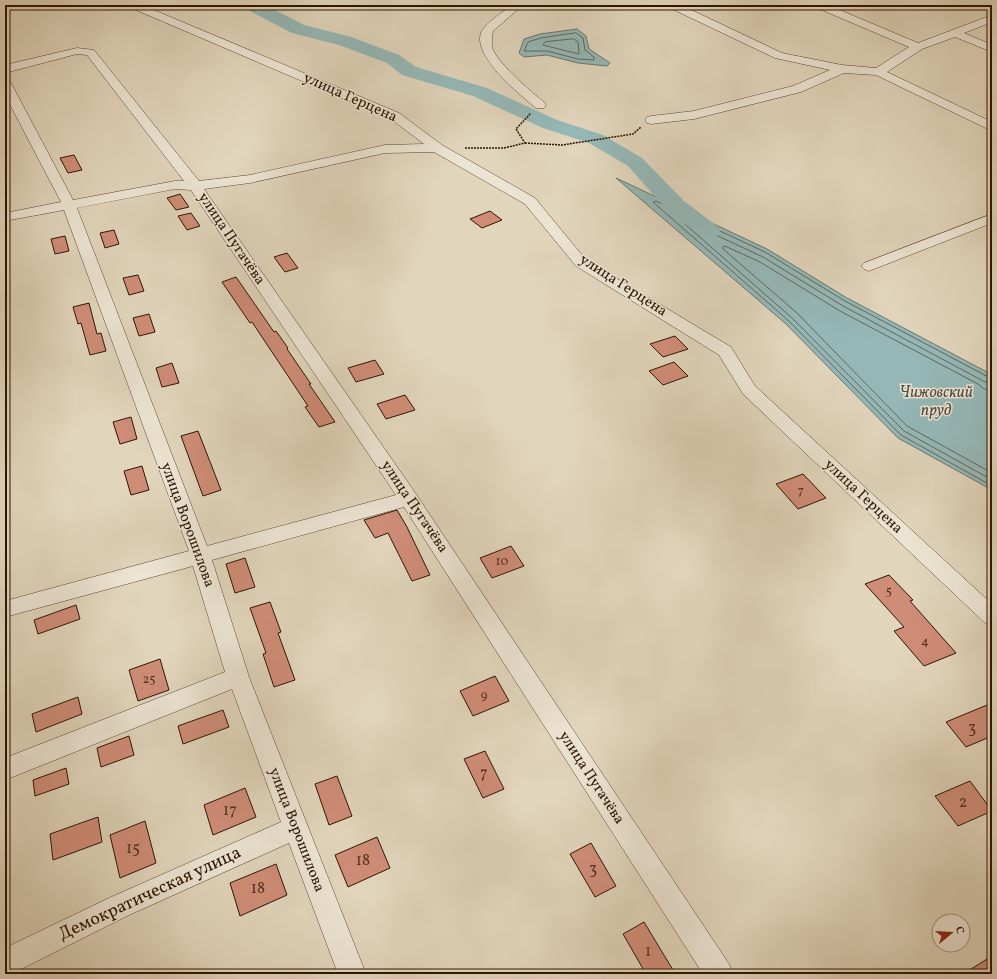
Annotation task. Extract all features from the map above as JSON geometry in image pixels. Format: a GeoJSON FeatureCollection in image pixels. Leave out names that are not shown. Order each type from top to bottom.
{"type":"FeatureCollection","features":[{"type":"Feature","properties":{"kind":"street","name":"улица Герцена"},"geometry":{"type":"LineString","coordinates":[[133,5],[395,116],[437,148],[530,201],[581,263],[725,350],[749,390],[992,618]]}},
{"type":"Feature","properties":{"kind":"street"},"geometry":{"type":"LineString","coordinates":[[518,5],[488,30],[486,41],[488,52],[529,97],[540,105]]}},
{"type":"Feature","properties":{"kind":"street"},"geometry":{"type":"LineString","coordinates":[[672,5],[779,56],[842,69],[878,72],[992,127]]}},
{"type":"Feature","properties":{"kind":"street"},"geometry":{"type":"LineString","coordinates":[[819,5],[918,47]]}},
{"type":"Feature","properties":{"kind":"street"},"geometry":{"type":"LineString","coordinates":[[964,5],[992,8]]}},
{"type":"Feature","properties":{"kind":"street"},"geometry":{"type":"LineString","coordinates":[[878,72],[918,47],[992,18]]}},
{"type":"Feature","properties":{"kind":"street"},"geometry":{"type":"LineString","coordinates":[[956,33],[992,49]]}},
{"type":"Feature","properties":{"kind":"street","name":"улица Пугачёва"},"geometry":{"type":"LineString","coordinates":[[5,69],[77,52],[90,52],[195,186],[409,499],[719,974]]}},
{"type":"Feature","properties":{"kind":"street"},"geometry":{"type":"LineString","coordinates":[[650,120],[694,115],[797,89],[842,69]]}},
{"type":"Feature","properties":{"kind":"street","name":"улица Ворошилова"},"geometry":{"type":"LineString","coordinates":[[5,83],[68,205],[200,555],[238,677],[352,974]]}},
{"type":"Feature","properties":{"kind":"street"},"geometry":{"type":"LineString","coordinates":[[5,217],[175,185],[195,186],[250,179],[385,148],[437,148]]}},
{"type":"Feature","properties":{"kind":"street"},"geometry":{"type":"LineString","coordinates":[[870,266],[992,218]]}},
{"type":"Feature","properties":{"kind":"street"},"geometry":{"type":"LineString","coordinates":[[5,609],[409,499]]}},
{"type":"Feature","properties":{"kind":"street"},"geometry":{"type":"LineString","coordinates":[[5,769],[238,677]]}},
{"type":"Feature","properties":{"kind":"street","name":"Демократическая улица"},"geometry":{"type":"LineString","coordinates":[[5,962],[118,907],[295,828]]}},
{"type":"Feature","properties":{"kind":"path"},"geometry":{"type":"LineString","coordinates":[[525,143],[516,129],[523,120],[540,105]]}},
{"type":"Feature","properties":{"kind":"path"},"geometry":{"type":"LineString","coordinates":[[437,148],[504,148],[525,143],[562,145],[633,134],[650,120]]}},
{"type":"Feature","properties":{"kind":"water"},"geometry":{"type":"Polygon","coordinates":[[[577,29],[586,36],[589,49],[610,63],[607,66],[578,63],[547,55],[524,57],[519,53],[524,39],[540,34],[577,29]]]}},
{"type":"Feature","properties":{"kind":"water","name":"Чижовский пруд"},"geometry":{"type":"Polygon","coordinates":[[[616,178],[767,249],[847,298],[987,372],[992,377],[992,490],[898,438],[786,324],[616,178]]]}},
{"type":"Feature","properties":{"kind":"building"},"geometry":{"type":"Polygon","coordinates":[[[74,155],[82,170],[68,173],[60,158],[74,155]]]}},
{"type":"Feature","properties":{"kind":"building"},"geometry":{"type":"Polygon","coordinates":[[[180,194],[189,207],[176,210],[167,198],[180,194]]]}},
{"type":"Feature","properties":{"kind":"building"},"geometry":{"type":"Polygon","coordinates":[[[490,211],[502,220],[482,228],[470,219],[490,211]]]}},
{"type":"Feature","properties":{"kind":"building"},"geometry":{"type":"Polygon","coordinates":[[[191,213],[200,226],[187,230],[178,216],[191,213]]]}},
{"type":"Feature","properties":{"kind":"building"},"geometry":{"type":"Polygon","coordinates":[[[114,230],[119,244],[105,248],[100,233],[114,230]]]}},
{"type":"Feature","properties":{"kind":"building"},"geometry":{"type":"Polygon","coordinates":[[[65,236],[69,251],[55,254],[51,239],[65,236]]]}},
{"type":"Feature","properties":{"kind":"building"},"geometry":{"type":"Polygon","coordinates":[[[287,253],[298,268],[285,272],[274,257],[287,253]]]}},
{"type":"Feature","properties":{"kind":"building"},"geometry":{"type":"Polygon","coordinates":[[[138,275],[144,291],[129,295],[123,278],[138,275]]]}},
{"type":"Feature","properties":{"kind":"building"},"geometry":{"type":"Polygon","coordinates":[[[236,277],[274,332],[276,331],[288,348],[287,349],[311,384],[309,384],[335,422],[319,427],[305,407],[308,406],[252,322],[250,323],[222,282],[236,277]]]}},
{"type":"Feature","properties":{"kind":"building"},"geometry":{"type":"Polygon","coordinates":[[[89,303],[97,334],[101,333],[106,351],[90,355],[81,323],[78,324],[73,307],[89,303]]]}},
{"type":"Feature","properties":{"kind":"building"},"geometry":{"type":"Polygon","coordinates":[[[149,314],[155,332],[139,336],[133,318],[149,314]]]}},
{"type":"Feature","properties":{"kind":"building"},"geometry":{"type":"Polygon","coordinates":[[[675,336],[688,349],[663,357],[650,344],[675,336]]]}},
{"type":"Feature","properties":{"kind":"building"},"geometry":{"type":"Polygon","coordinates":[[[375,360],[384,374],[356,382],[348,368],[375,360]]]}},
{"type":"Feature","properties":{"kind":"building"},"geometry":{"type":"Polygon","coordinates":[[[674,362],[688,376],[663,385],[649,371],[674,362]]]}},
{"type":"Feature","properties":{"kind":"building"},"geometry":{"type":"Polygon","coordinates":[[[172,363],[179,383],[162,387],[156,368],[172,363]]]}},
{"type":"Feature","properties":{"kind":"building"},"geometry":{"type":"Polygon","coordinates":[[[405,395],[415,410],[386,419],[377,404],[405,395]]]}},
{"type":"Feature","properties":{"kind":"building"},"geometry":{"type":"Polygon","coordinates":[[[131,417],[137,439],[120,444],[113,422],[131,417]]]}},
{"type":"Feature","properties":{"kind":"building"},"geometry":{"type":"Polygon","coordinates":[[[198,431],[221,490],[203,496],[181,436],[198,431]]]}},
{"type":"Feature","properties":{"kind":"building"},"geometry":{"type":"Polygon","coordinates":[[[142,466],[149,490],[131,495],[124,471],[142,466]]]}},
{"type":"Feature","properties":{"kind":"building"},"geometry":{"type":"Polygon","coordinates":[[[803,474],[826,498],[798,509],[776,484],[803,474]]]}},
{"type":"Feature","properties":{"kind":"building"},"geometry":{"type":"Polygon","coordinates":[[[397,510],[407,527],[430,575],[412,581],[388,533],[375,538],[364,520],[397,510]]]}},
{"type":"Feature","properties":{"kind":"building"},"geometry":{"type":"Polygon","coordinates":[[[511,546],[524,566],[492,578],[480,558],[511,546]]]}},
{"type":"Feature","properties":{"kind":"building"},"geometry":{"type":"Polygon","coordinates":[[[245,558],[255,587],[235,593],[226,564],[245,558]]]}},
{"type":"Feature","properties":{"kind":"building"},"geometry":{"type":"Polygon","coordinates":[[[889,575],[913,600],[910,601],[956,653],[924,666],[894,631],[904,627],[865,584],[889,575]]]}},
{"type":"Feature","properties":{"kind":"building"},"geometry":{"type":"Polygon","coordinates":[[[270,602],[281,632],[278,633],[295,680],[274,687],[263,654],[266,653],[250,608],[270,602]]]}},
{"type":"Feature","properties":{"kind":"building"},"geometry":{"type":"Polygon","coordinates":[[[76,605],[80,619],[38,634],[34,620],[76,605]]]}},
{"type":"Feature","properties":{"kind":"building"},"geometry":{"type":"Polygon","coordinates":[[[160,659],[169,690],[138,701],[129,670],[160,659]]]}},
{"type":"Feature","properties":{"kind":"building"},"geometry":{"type":"Polygon","coordinates":[[[495,676],[509,701],[473,716],[460,691],[495,676]]]}},
{"type":"Feature","properties":{"kind":"building"},"geometry":{"type":"Polygon","coordinates":[[[78,697],[82,714],[36,732],[32,714],[78,697]]]}},
{"type":"Feature","properties":{"kind":"building"},"geometry":{"type":"Polygon","coordinates":[[[992,703],[992,736],[966,747],[946,722],[992,703]]]}},
{"type":"Feature","properties":{"kind":"building"},"geometry":{"type":"Polygon","coordinates":[[[223,710],[229,727],[183,744],[178,726],[223,710]]]}},
{"type":"Feature","properties":{"kind":"building"},"geometry":{"type":"Polygon","coordinates":[[[129,736],[134,755],[101,767],[97,748],[129,736]]]}},
{"type":"Feature","properties":{"kind":"building"},"geometry":{"type":"Polygon","coordinates":[[[485,751],[504,789],[483,798],[464,759],[485,751]]]}},
{"type":"Feature","properties":{"kind":"building"},"geometry":{"type":"Polygon","coordinates":[[[66,768],[69,784],[35,796],[33,780],[66,768]]]}},
{"type":"Feature","properties":{"kind":"building"},"geometry":{"type":"Polygon","coordinates":[[[337,776],[352,816],[329,825],[315,784],[337,776]]]}},
{"type":"Feature","properties":{"kind":"building"},"geometry":{"type":"Polygon","coordinates":[[[970,781],[992,811],[958,826],[935,796],[970,781]]]}},
{"type":"Feature","properties":{"kind":"building"},"geometry":{"type":"Polygon","coordinates":[[[245,788],[256,817],[213,835],[204,805],[245,788]]]}},
{"type":"Feature","properties":{"kind":"building"},"geometry":{"type":"Polygon","coordinates":[[[98,817],[102,842],[53,860],[50,834],[98,817]]]}},
{"type":"Feature","properties":{"kind":"building"},"geometry":{"type":"Polygon","coordinates":[[[145,821],[156,863],[120,878],[110,835],[145,821]]]}},
{"type":"Feature","properties":{"kind":"building"},"geometry":{"type":"Polygon","coordinates":[[[377,837],[390,868],[348,887],[335,855],[377,837]]]}},
{"type":"Feature","properties":{"kind":"building"},"geometry":{"type":"Polygon","coordinates":[[[591,843],[616,886],[595,897],[570,854],[591,843]]]}},
{"type":"Feature","properties":{"kind":"building"},"geometry":{"type":"Polygon","coordinates":[[[276,864],[287,895],[240,916],[230,883],[276,864]]]}},
{"type":"Feature","properties":{"kind":"building"},"geometry":{"type":"Polygon","coordinates":[[[644,922],[673,970],[666,974],[646,974],[623,934],[644,922]]]}},
{"type":"Feature","properties":{"kind":"building"},"geometry":{"type":"Polygon","coordinates":[[[992,956],[992,974],[963,974],[992,956]]]}},
{"type":"Feature","properties":{"kind":"waterway"},"geometry":{"type":"LineString","coordinates":[[252,5],[298,29],[345,41],[393,59],[409,71],[480,92],[550,124],[596,139],[635,162],[676,206],[709,231]]}}]}
